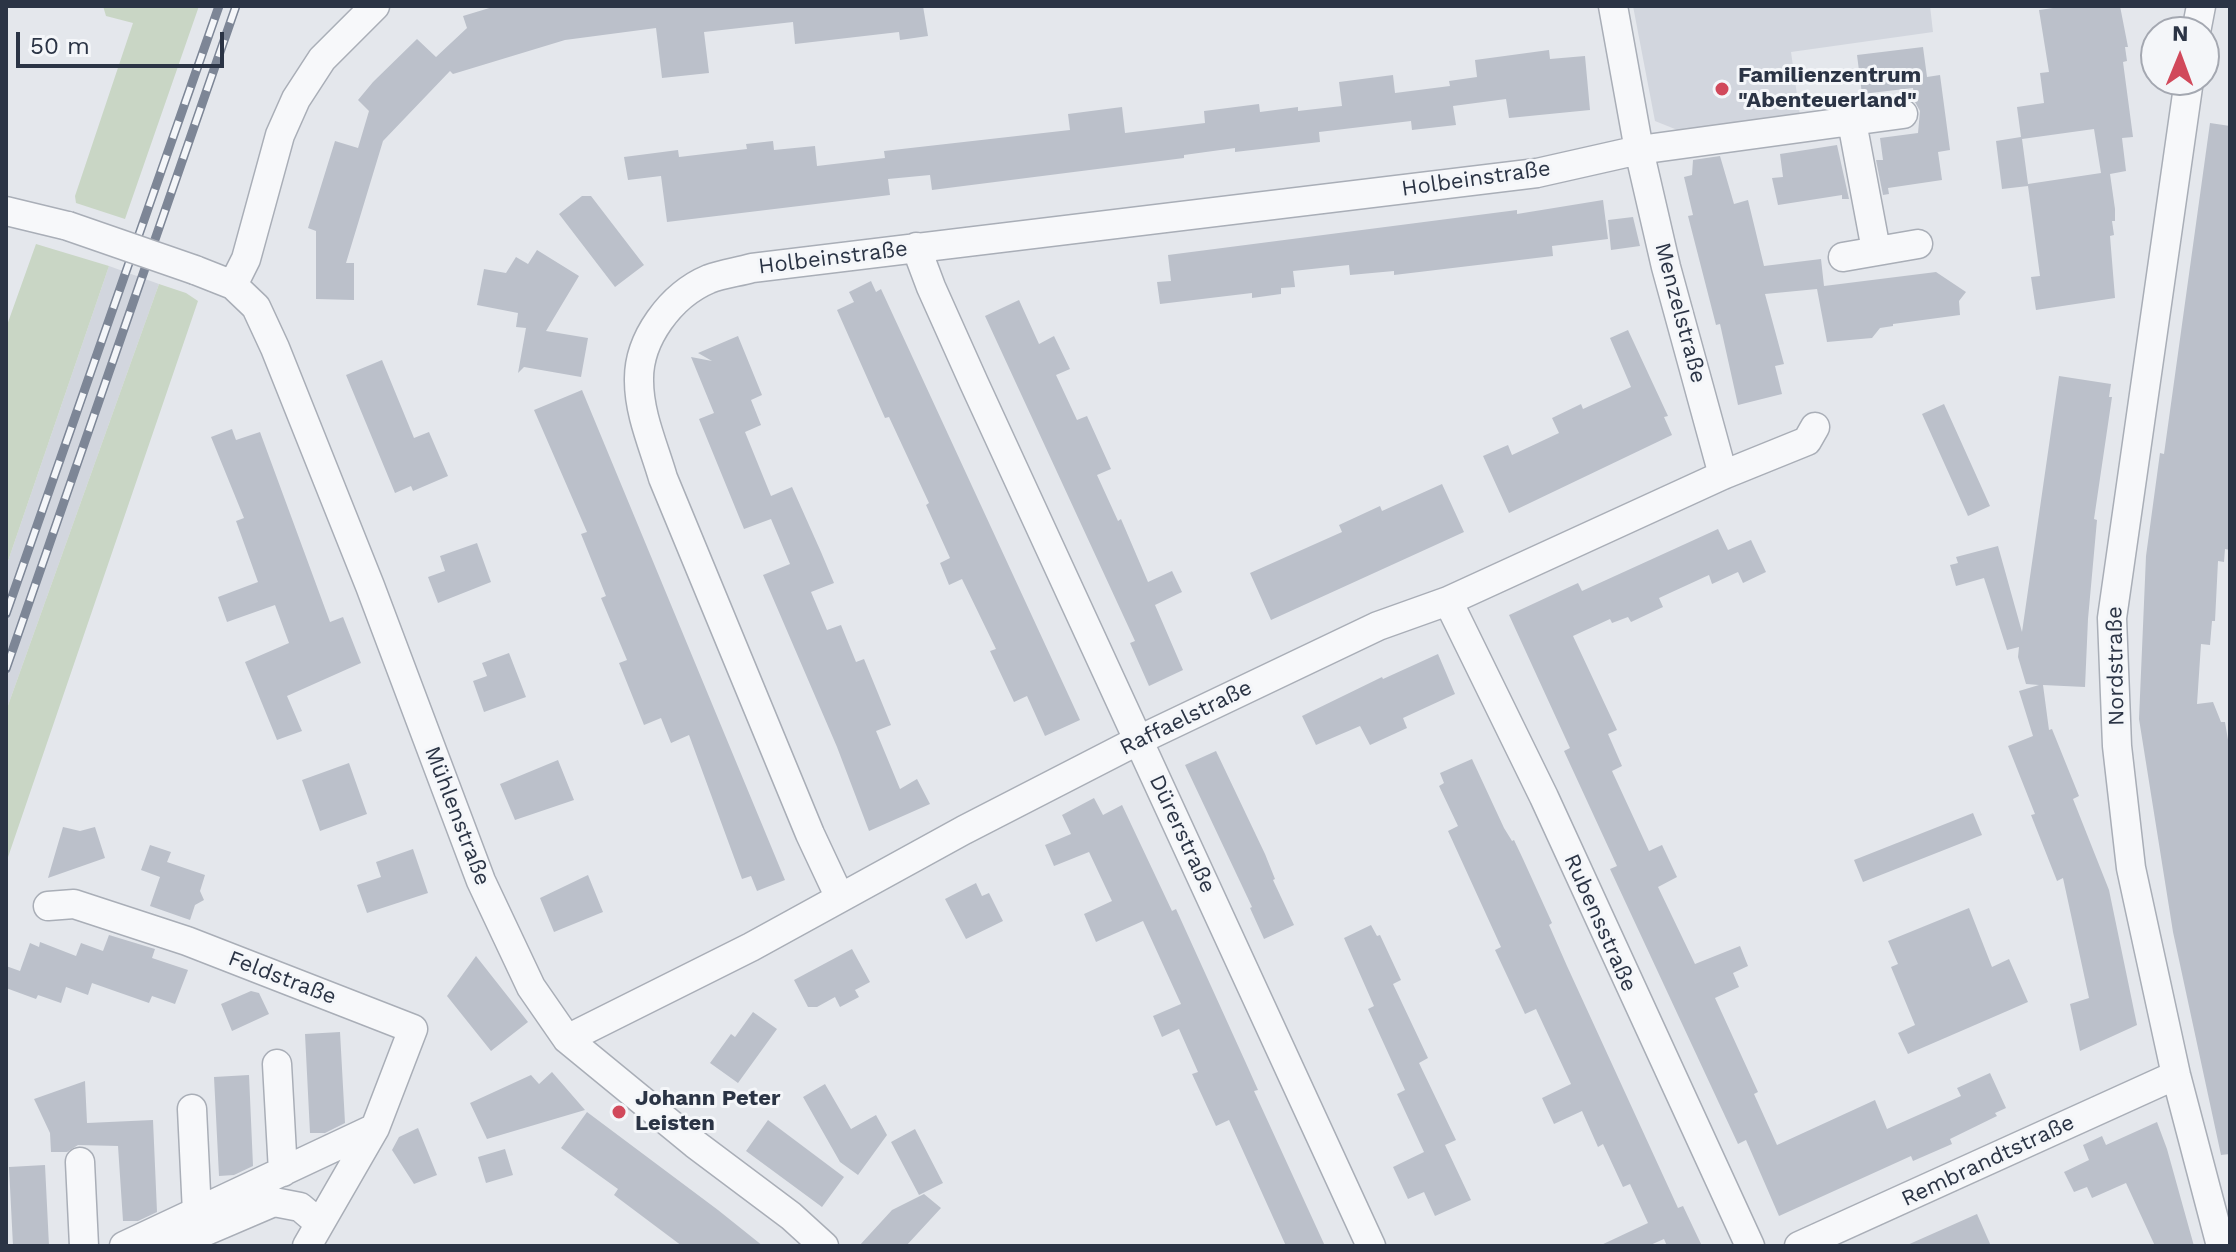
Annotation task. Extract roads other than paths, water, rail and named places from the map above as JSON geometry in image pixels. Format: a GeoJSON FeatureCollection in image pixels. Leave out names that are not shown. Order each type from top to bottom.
{"type":"FeatureCollection","features":[{"type":"Feature","properties":{"kind":"street"},"geometry":{"type":"LineString","coordinates":[[6,211],[68,226],[233,285],[246,259],[280,135],[296,99],[322,59],[375,6]]}},
{"type":"Feature","properties":{"kind":"street","name":"Menzelstraße"},"geometry":{"type":"LineString","coordinates":[[1613,6],[1639,150],[1666,267],[1723,475]]}},
{"type":"Feature","properties":{"kind":"street","name":"Nordstraße"},"geometry":{"type":"LineString","coordinates":[[2187,96],[2112,618],[2117,746],[2131,868],[2176,1075],[2221,1246]]}},
{"type":"Feature","properties":{"kind":"street"},"geometry":{"type":"LineString","coordinates":[[1639,150],[1903,114]]}},
{"type":"Feature","properties":{"kind":"street"},"geometry":{"type":"LineString","coordinates":[[1852,122],[1876,250]]}},
{"type":"Feature","properties":{"kind":"street","name":"Holbeinstraße"},"geometry":{"type":"LineString","coordinates":[[840,898],[810,834],[663,478],[645,417],[639,381],[644,347],[659,321],[684,294],[709,279],[752,268],[1537,173],[1639,150]]}},
{"type":"Feature","properties":{"kind":"street"},"geometry":{"type":"LineString","coordinates":[[1843,257],[1918,244]]}},
{"type":"Feature","properties":{"kind":"street","name":"Dürerstraße"},"geometry":{"type":"LineString","coordinates":[[916,247],[974,383],[1371,1246]]}},
{"type":"Feature","properties":{"kind":"street","name":"Mühlenstraße"},"geometry":{"type":"LineString","coordinates":[[233,285],[256,307],[275,348],[370,586],[481,881],[531,987],[567,1039],[695,1144],[791,1216],[824,1246]]}},
{"type":"Feature","properties":{"kind":"street","name":"Raffaelstraße"},"geometry":{"type":"LineString","coordinates":[[567,1039],[674,987],[964,830],[1139,740],[1378,626],[1448,601],[1723,475],[1807,441],[1815,427]]}},
{"type":"Feature","properties":{"kind":"street","name":"Rubensstraße"},"geometry":{"type":"LineString","coordinates":[[1448,601],[1544,797],[1750,1246]]}},
{"type":"Feature","properties":{"kind":"street","name":"Feldstraße"},"geometry":{"type":"LineString","coordinates":[[48,906],[74,904],[187,941],[413,1029],[375,1128],[313,1234]]}},
{"type":"Feature","properties":{"kind":"street"},"geometry":{"type":"LineString","coordinates":[[277,1064],[283,1172]]}},
{"type":"Feature","properties":{"kind":"street","name":"Rembrandtstraße"},"geometry":{"type":"LineString","coordinates":[[1799,1246],[2176,1075]]}},
{"type":"Feature","properties":{"kind":"street"},"geometry":{"type":"LineString","coordinates":[[192,1109],[197,1213]]}},
{"type":"Feature","properties":{"kind":"street"},"geometry":{"type":"LineString","coordinates":[[124,1246],[375,1128]]}},
{"type":"Feature","properties":{"kind":"street"},"geometry":{"type":"LineString","coordinates":[[80,1162],[84,1246]]}},
{"type":"Feature","properties":{"kind":"street","name":"Feldstraße"},"geometry":{"type":"LineString","coordinates":[[171,1246],[274,1202],[300,1207],[313,1234]]}},
{"type":"Feature","properties":{"kind":"railway"},"geometry":{"type":"LineString","coordinates":[[6,614],[219,6]]}},
{"type":"Feature","properties":{"kind":"railway"},"geometry":{"type":"LineString","coordinates":[[6,669],[236,6]]}},
{"type":"Feature","properties":{"kind":"place","name":"Familienzentrum \"Abenteuerland\""},"geometry":{"type":"Point","coordinates":[1722,89]}},
{"type":"Feature","properties":{"kind":"place","name":"Johann Peter Leisten"},"geometry":{"type":"Point","coordinates":[619,1112]}}]}
